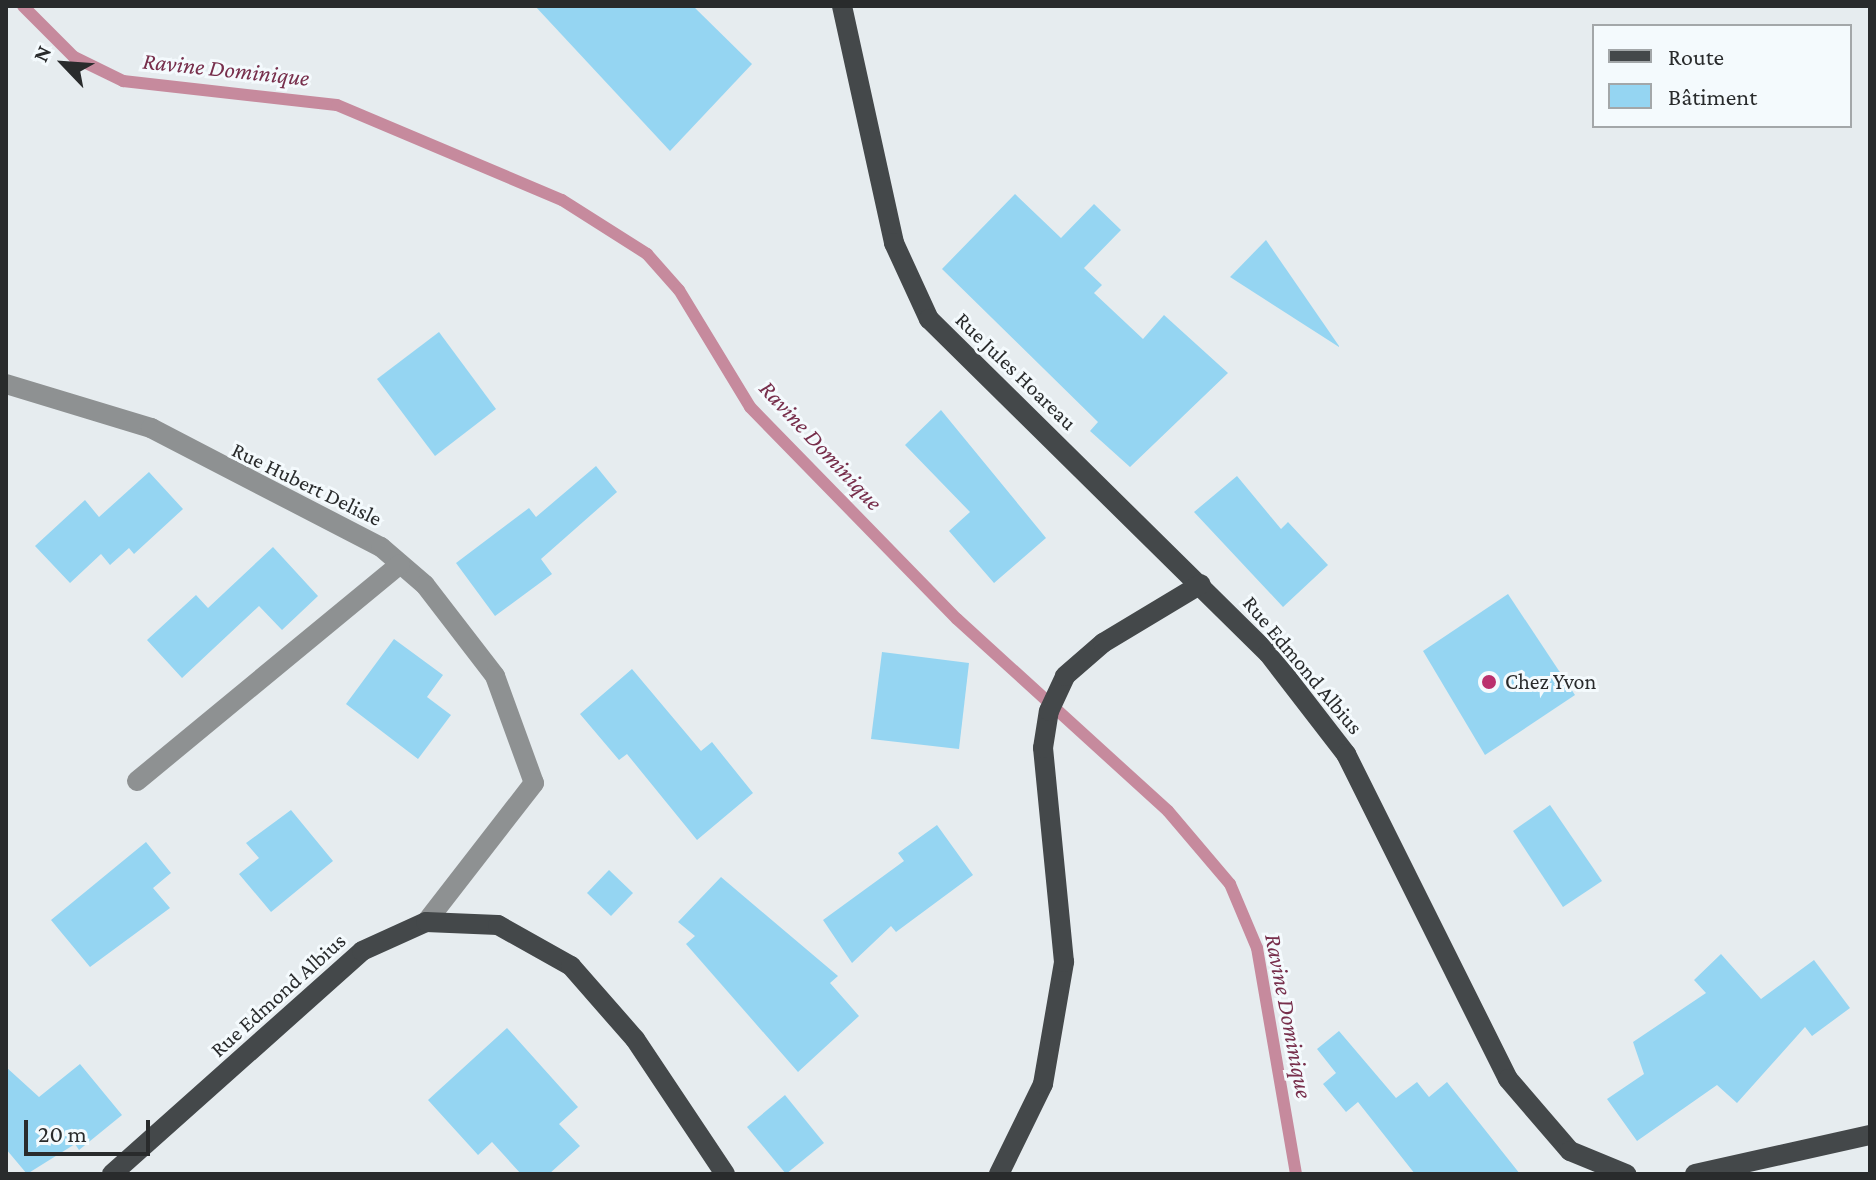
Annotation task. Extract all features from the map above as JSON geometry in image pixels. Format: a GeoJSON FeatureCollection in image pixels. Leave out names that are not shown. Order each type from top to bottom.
{"type":"FeatureCollection","features":[{"type":"Feature","properties":{"kind":"main road","name":"Rue Jules Hoareau"},"geometry":{"type":"LineString","coordinates":[[842,6],[894,243],[929,319],[1201,584]]}},
{"type":"Feature","properties":{"kind":"main road"},"geometry":{"type":"LineString","coordinates":[[999,1174],[1043,1084],[1064,962],[1043,748],[1065,676],[1103,643],[1201,584]]}},
{"type":"Feature","properties":{"kind":"main road","name":"Rue Edmond Albius"},"geometry":{"type":"LineString","coordinates":[[1201,584],[1268,653],[1346,754],[1508,1079],[1537,1120],[1570,1151],[1626,1174]]}},
{"type":"Feature","properties":{"kind":"main road","name":"Rue Edmond Albius"},"geometry":{"type":"LineString","coordinates":[[112,1174],[362,951],[426,922],[498,925],[571,966],[635,1039],[725,1174]]}},
{"type":"Feature","properties":{"kind":"main road"},"geometry":{"type":"LineString","coordinates":[[1695,1174],[1870,1135]]}},
{"type":"Feature","properties":{"kind":"street","name":"Rue Hubert Delisle"},"geometry":{"type":"LineString","coordinates":[[6,384],[151,428],[381,547],[400,564],[495,676],[534,783],[426,922]]}},
{"type":"Feature","properties":{"kind":"street"},"geometry":{"type":"LineString","coordinates":[[137,781],[400,564]]}},
{"type":"Feature","properties":{"kind":"building"},"geometry":{"type":"Polygon","coordinates":[[[535,6],[693,6],[752,64],[670,151],[535,6]]]}},
{"type":"Feature","properties":{"kind":"building"},"geometry":{"type":"Polygon","coordinates":[[[1015,194],[1061,238],[1094,204],[1121,230],[1084,268],[1102,285],[1094,293],[1143,339],[1164,315],[1228,373],[1130,467],[1090,431],[1098,422],[942,269],[1015,194]]]}},
{"type":"Feature","properties":{"kind":"building"},"geometry":{"type":"Polygon","coordinates":[[[1266,240],[1339,346],[1339,347],[1230,277],[1266,240]]]}},
{"type":"Feature","properties":{"kind":"building"},"geometry":{"type":"Polygon","coordinates":[[[439,332],[496,409],[435,456],[377,379],[439,332]]]}},
{"type":"Feature","properties":{"kind":"building"},"geometry":{"type":"Polygon","coordinates":[[[941,410],[1046,538],[994,583],[949,531],[970,512],[905,445],[941,410]]]}},
{"type":"Feature","properties":{"kind":"building"},"geometry":{"type":"Polygon","coordinates":[[[596,466],[617,492],[541,559],[552,574],[495,616],[456,563],[529,508],[536,517],[596,466]]]}},
{"type":"Feature","properties":{"kind":"building"},"geometry":{"type":"Polygon","coordinates":[[[149,472],[183,509],[134,554],[129,548],[110,565],[101,554],[70,583],[35,546],[85,500],[99,517],[149,472]]]}},
{"type":"Feature","properties":{"kind":"building"},"geometry":{"type":"Polygon","coordinates":[[[1237,476],[1281,529],[1288,522],[1328,565],[1283,607],[1194,512],[1237,476]]]}},
{"type":"Feature","properties":{"kind":"building"},"geometry":{"type":"Polygon","coordinates":[[[273,547],[318,596],[282,630],[259,606],[182,678],[147,640],[196,595],[208,608],[273,547]]]}},
{"type":"Feature","properties":{"kind":"building"},"geometry":{"type":"Polygon","coordinates":[[[1508,594],[1575,695],[1485,755],[1423,651],[1508,594]]]}},
{"type":"Feature","properties":{"kind":"building"},"geometry":{"type":"Polygon","coordinates":[[[394,639],[443,675],[427,697],[451,715],[418,759],[346,704],[394,639]]]}},
{"type":"Feature","properties":{"kind":"building"},"geometry":{"type":"Polygon","coordinates":[[[882,652],[969,663],[959,749],[871,739],[882,652]]]}},
{"type":"Feature","properties":{"kind":"building"},"geometry":{"type":"Polygon","coordinates":[[[632,669],[701,751],[712,742],[753,793],[697,840],[627,754],[619,760],[580,714],[632,669]]]}},
{"type":"Feature","properties":{"kind":"building"},"geometry":{"type":"Polygon","coordinates":[[[1550,805],[1602,881],[1563,907],[1513,831],[1550,805]]]}},
{"type":"Feature","properties":{"kind":"building"},"geometry":{"type":"Polygon","coordinates":[[[291,810],[333,861],[271,912],[239,874],[259,858],[246,843],[291,810]]]}},
{"type":"Feature","properties":{"kind":"building"},"geometry":{"type":"Polygon","coordinates":[[[937,825],[973,875],[896,932],[891,926],[852,963],[823,920],[904,861],[898,853],[937,825]]]}},
{"type":"Feature","properties":{"kind":"building"},"geometry":{"type":"Polygon","coordinates":[[[146,842],[171,873],[153,888],[170,908],[90,967],[51,920],[146,842]]]}},
{"type":"Feature","properties":{"kind":"building"},"geometry":{"type":"Polygon","coordinates":[[[609,870],[633,893],[611,916],[587,893],[609,870]]]}},
{"type":"Feature","properties":{"kind":"building"},"geometry":{"type":"Polygon","coordinates":[[[721,877],[838,976],[830,983],[859,1016],[798,1072],[686,944],[695,936],[678,922],[721,877]]]}},
{"type":"Feature","properties":{"kind":"building"},"geometry":{"type":"Polygon","coordinates":[[[1721,954],[1761,999],[1814,960],[1850,1008],[1812,1036],[1805,1027],[1737,1103],[1717,1085],[1637,1141],[1607,1099],[1644,1074],[1633,1042],[1706,993],[1694,980],[1721,954]]]}},
{"type":"Feature","properties":{"kind":"building"},"geometry":{"type":"Polygon","coordinates":[[[507,1028],[578,1107],[559,1124],[580,1146],[549,1174],[521,1174],[492,1142],[478,1155],[428,1100],[507,1028]]]}},
{"type":"Feature","properties":{"kind":"building"},"geometry":{"type":"Polygon","coordinates":[[[1339,1031],[1396,1098],[1417,1082],[1429,1097],[1447,1082],[1520,1174],[1415,1174],[1358,1102],[1346,1112],[1323,1084],[1336,1073],[1317,1049],[1339,1031]]]}},
{"type":"Feature","properties":{"kind":"building"},"geometry":{"type":"Polygon","coordinates":[[[80,1064],[122,1115],[79,1150],[75,1144],[27,1174],[6,1149],[6,1067],[39,1097],[80,1064]]]}},
{"type":"Feature","properties":{"kind":"building"},"geometry":{"type":"Polygon","coordinates":[[[785,1095],[824,1143],[786,1174],[747,1127],[785,1095]]]}},
{"type":"Feature","properties":{"kind":"waterway","name":"Ravine Dominique"},"geometry":{"type":"LineString","coordinates":[[23,6],[74,57],[123,81],[337,105],[562,200],[647,254],[679,290],[750,407],[957,619],[1168,811],[1230,884],[1257,948],[1296,1174]]}},
{"type":"Feature","properties":{"kind":"place","name":"Chez Yvon"},"geometry":{"type":"Point","coordinates":[1489,682]}}]}
